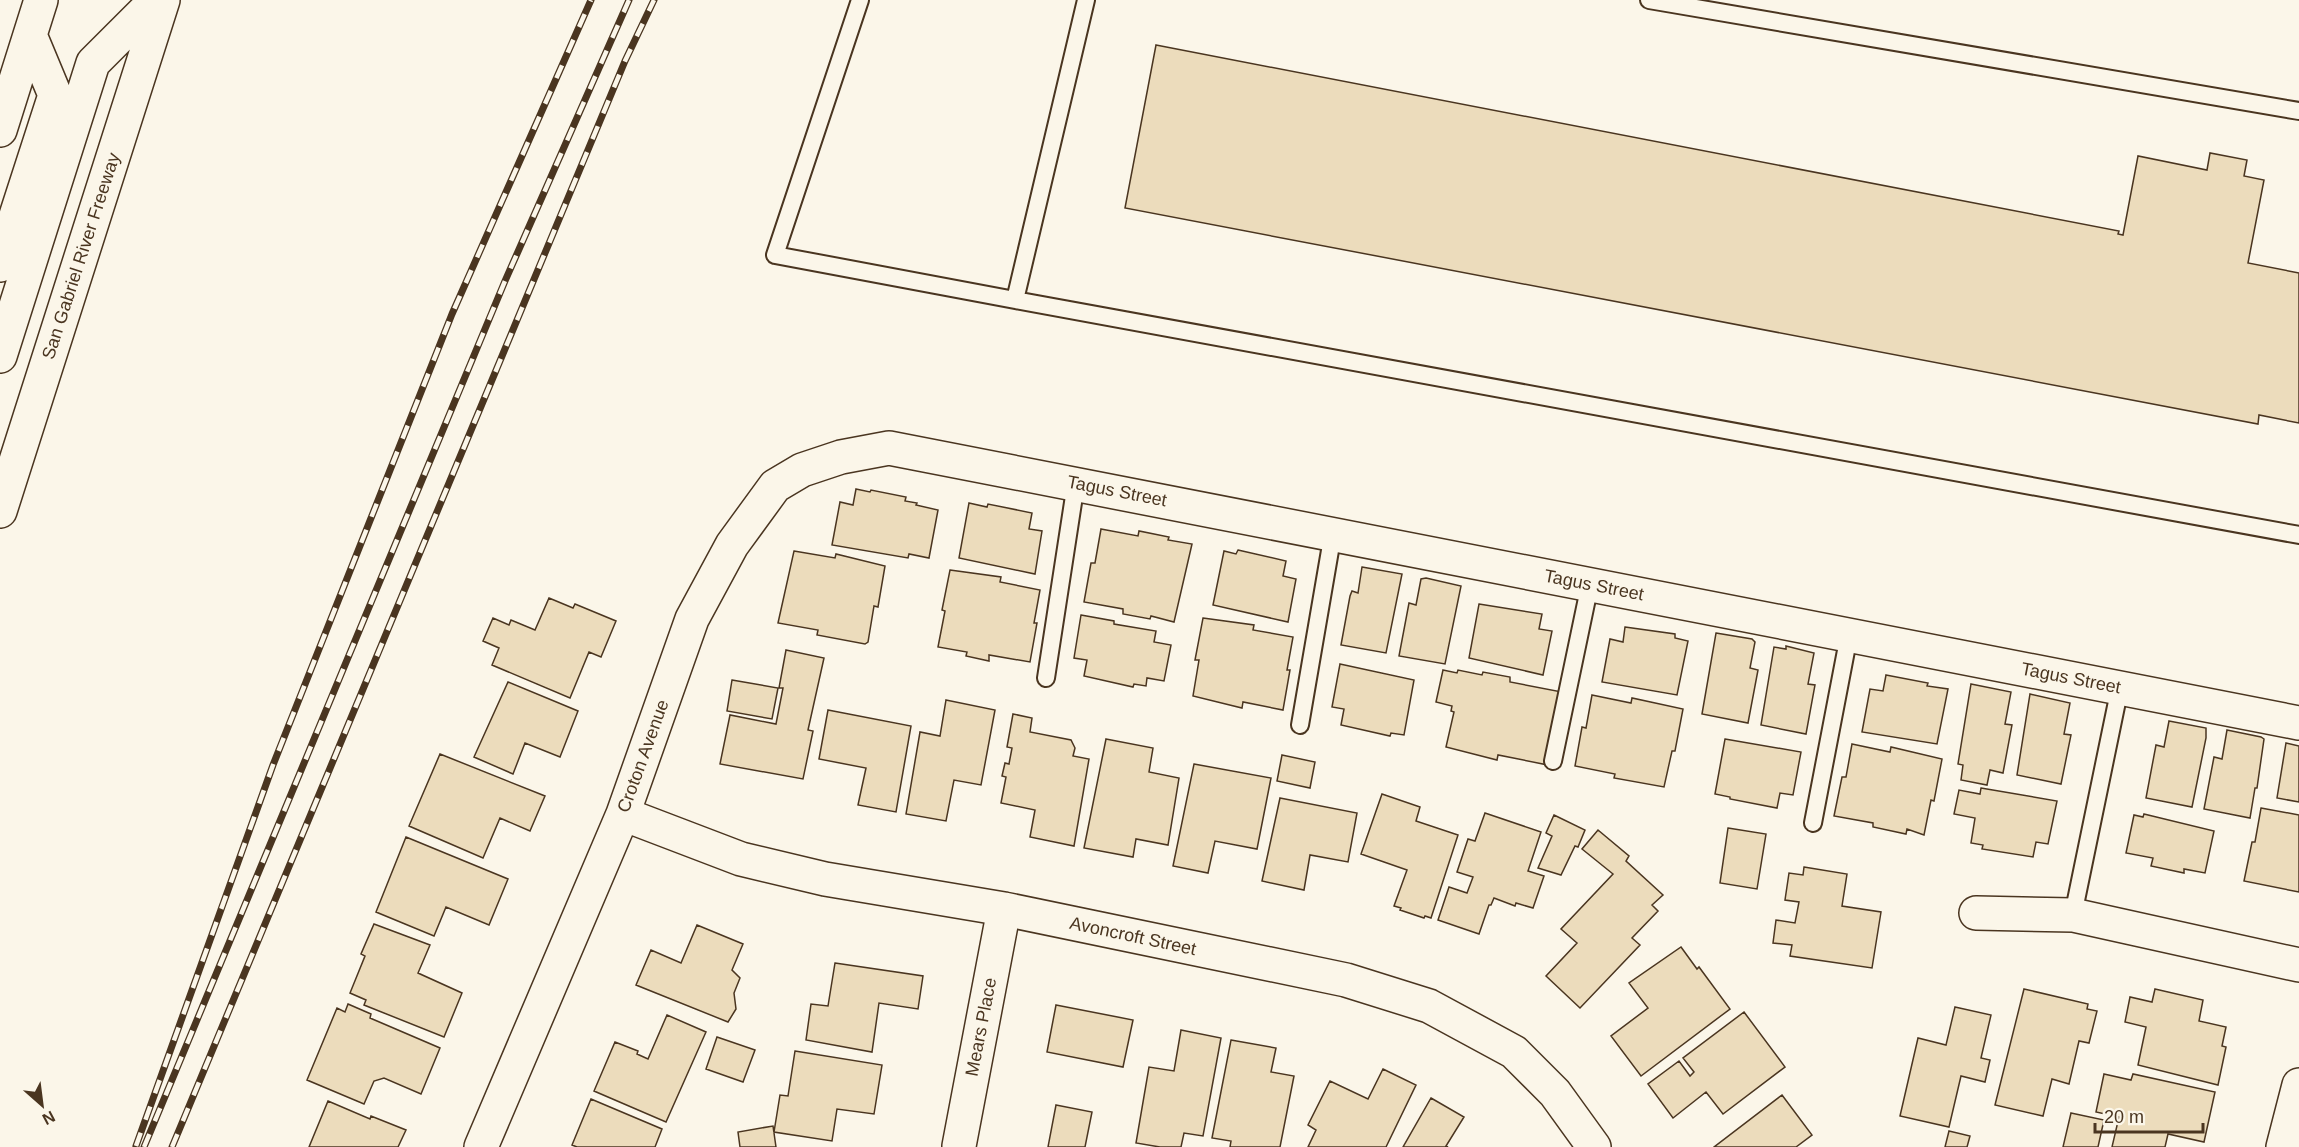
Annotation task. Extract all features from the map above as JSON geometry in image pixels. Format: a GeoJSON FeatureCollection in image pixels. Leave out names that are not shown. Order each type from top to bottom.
{"type":"FeatureCollection","features":[{"type":"Feature","properties":{"kind":"main road"},"geometry":{"type":"LineString","coordinates":[[0,130],[41,0]]}},
{"type":"Feature","properties":{"kind":"main road"},"geometry":{"type":"LineString","coordinates":[[0,356],[93,63],[156,0]]}},
{"type":"Feature","properties":{"kind":"main road","name":"San Gabriel River Freeway"},"geometry":{"type":"LineString","coordinates":[[0,511],[163,0]]}},
{"type":"Feature","properties":{"kind":"main road"},"geometry":{"type":"LineString","coordinates":[[0,265],[55,95],[30,35]]}},
{"type":"Feature","properties":{"kind":"main road","name":"Tagus Street"},"geometry":{"type":"LineString","coordinates":[[889,448],[2299,723]]}},
{"type":"Feature","properties":{"kind":"main road","name":"Croton Avenue"},"geometry":{"type":"LineString","coordinates":[[481,1147],[622,814],[692,619],[732,544],[775,486],[802,471],[831,460],[889,448]]}},
{"type":"Feature","properties":{"kind":"main road","name":"Avoncroft Street"},"geometry":{"type":"LineString","coordinates":[[622,814],[741,859],[825,879],[1004,909],[1346,980],[1429,1006],[1514,1052],[1555,1093],[1594,1147]]}},
{"type":"Feature","properties":{"kind":"main road","name":"Mears Place"},"geometry":{"type":"LineString","coordinates":[[958,1146],[1004,909]]}},
{"type":"Feature","properties":{"kind":"main road"},"geometry":{"type":"LineString","coordinates":[[1976,913],[2073,915],[2299,965]]}},
{"type":"Feature","properties":{"kind":"main road"},"geometry":{"type":"LineString","coordinates":[[2283,1147],[2299,1085]]}},
{"type":"Feature","properties":{"kind":"lane"},"geometry":{"type":"LineString","coordinates":[[860,0],[775,255],[2299,535]]}},
{"type":"Feature","properties":{"kind":"lane"},"geometry":{"type":"LineString","coordinates":[[1015,300],[1086,0]]}},
{"type":"Feature","properties":{"kind":"lane"},"geometry":{"type":"LineString","coordinates":[[1649,0],[2299,111]]}},
{"type":"Feature","properties":{"kind":"lane"},"geometry":{"type":"LineString","coordinates":[[1046,678],[1076,483]]}},
{"type":"Feature","properties":{"kind":"lane"},"geometry":{"type":"LineString","coordinates":[[1300,725],[1333,533]]}},
{"type":"Feature","properties":{"kind":"lane"},"geometry":{"type":"LineString","coordinates":[[1553,761],[1590,584]]}},
{"type":"Feature","properties":{"kind":"lane"},"geometry":{"type":"LineString","coordinates":[[1813,823],[1849,635]]}},
{"type":"Feature","properties":{"kind":"lane"},"geometry":{"type":"LineString","coordinates":[[2073,915],[2120,687]]}},
{"type":"Feature","properties":{"kind":"building"},"geometry":{"type":"Polygon","coordinates":[[[1156,45],[2119,231],[2118,234],[2123,235],[2138,156],[2207,170],[2210,153],[2247,160],[2244,176],[2264,180],[2248,263],[2299,273],[2299,423],[2259,415],[2258,424],[1125,208],[1156,45]]]}},
{"type":"Feature","properties":{"kind":"building"},"geometry":{"type":"Polygon","coordinates":[[[856,489],[906,497],[905,501],[938,510],[929,558],[909,554],[908,558],[832,545],[840,502],[853,505],[856,489]]]}},
{"type":"Feature","properties":{"kind":"building"},"geometry":{"type":"Polygon","coordinates":[[[969,503],[987,507],[988,504],[1032,513],[1029,529],[1042,531],[1035,574],[959,558],[969,503]]]}},
{"type":"Feature","properties":{"kind":"building"},"geometry":{"type":"Polygon","coordinates":[[[1101,529],[1138,536],[1139,531],[1169,537],[1168,540],[1192,544],[1174,622],[1151,616],[1150,619],[1123,614],[1123,609],[1084,602],[1091,563],[1095,563],[1101,529]]]}},
{"type":"Feature","properties":{"kind":"building"},"geometry":{"type":"Polygon","coordinates":[[[1238,550],[1286,561],[1283,576],[1296,579],[1288,622],[1213,605],[1224,551],[1236,554],[1238,550]]]}},
{"type":"Feature","properties":{"kind":"building"},"geometry":{"type":"Polygon","coordinates":[[[794,551],[835,558],[836,554],[885,566],[878,607],[874,606],[868,642],[865,644],[817,635],[818,630],[778,623],[794,551]]]}},
{"type":"Feature","properties":{"kind":"building"},"geometry":{"type":"Polygon","coordinates":[[[1362,567],[1402,574],[1386,653],[1341,645],[1350,596],[1352,591],[1358,593],[1362,567]]]}},
{"type":"Feature","properties":{"kind":"building"},"geometry":{"type":"Polygon","coordinates":[[[950,570],[1001,577],[1000,582],[1040,590],[1030,662],[989,655],[989,661],[966,656],[967,652],[938,647],[950,570]]]}},
{"type":"Feature","properties":{"kind":"building"},"geometry":{"type":"Polygon","coordinates":[[[1426,578],[1461,586],[1445,664],[1399,656],[1409,603],[1416,605],[1421,579],[1426,578]]]}},
{"type":"Feature","properties":{"kind":"building"},"geometry":{"type":"Polygon","coordinates":[[[549,598],[573,608],[575,604],[616,621],[601,657],[589,652],[570,698],[492,665],[499,648],[483,641],[493,618],[509,625],[511,620],[535,630],[549,598]]]}},
{"type":"Feature","properties":{"kind":"building"},"geometry":{"type":"Polygon","coordinates":[[[1479,604],[1542,614],[1539,629],[1552,631],[1543,675],[1469,658],[1479,604]]]}},
{"type":"Feature","properties":{"kind":"building"},"geometry":{"type":"Polygon","coordinates":[[[1081,615],[1114,621],[1114,624],[1156,631],[1154,642],[1171,645],[1164,681],[1147,678],[1146,686],[1134,684],[1133,687],[1084,676],[1087,660],[1074,658],[1081,615]]]}},
{"type":"Feature","properties":{"kind":"building"},"geometry":{"type":"Polygon","coordinates":[[[1203,618],[1254,625],[1253,630],[1293,637],[1283,710],[1243,702],[1242,708],[1193,696],[1199,660],[1195,660],[1203,618]]]}},
{"type":"Feature","properties":{"kind":"building"},"geometry":{"type":"Polygon","coordinates":[[[1625,627],[1675,634],[1675,638],[1688,641],[1677,695],[1602,682],[1610,639],[1623,642],[1625,627]]]}},
{"type":"Feature","properties":{"kind":"building"},"geometry":{"type":"Polygon","coordinates":[[[1716,633],[1752,639],[1755,642],[1750,668],[1758,670],[1748,723],[1702,714],[1716,633]]]}},
{"type":"Feature","properties":{"kind":"building"},"geometry":{"type":"Polygon","coordinates":[[[1786,646],[1814,653],[1808,684],[1815,685],[1806,734],[1761,725],[1774,647],[1786,649],[1786,646]]]}},
{"type":"Feature","properties":{"kind":"building"},"geometry":{"type":"Polygon","coordinates":[[[786,650],[824,658],[808,730],[813,731],[803,779],[720,764],[730,715],[776,724],[783,688],[779,688],[786,650]]]}},
{"type":"Feature","properties":{"kind":"building"},"geometry":{"type":"Polygon","coordinates":[[[1340,664],[1414,680],[1404,735],[1391,733],[1390,736],[1341,725],[1344,709],[1332,707],[1340,664]]]}},
{"type":"Feature","properties":{"kind":"building"},"geometry":{"type":"Polygon","coordinates":[[[1443,670],[1457,673],[1458,670],[1482,675],[1483,672],[1510,677],[1510,682],[1562,692],[1548,765],[1498,755],[1497,760],[1446,747],[1454,712],[1451,711],[1452,706],[1436,702],[1443,670]]]}},
{"type":"Feature","properties":{"kind":"building"},"geometry":{"type":"Polygon","coordinates":[[[1886,675],[1948,689],[1937,744],[1862,732],[1870,689],[1883,691],[1886,675]]]}},
{"type":"Feature","properties":{"kind":"building"},"geometry":{"type":"Polygon","coordinates":[[[732,680],[778,688],[772,719],[727,711],[732,680]]]}},
{"type":"Feature","properties":{"kind":"building"},"geometry":{"type":"Polygon","coordinates":[[[508,682],[578,711],[560,757],[525,743],[513,774],[474,757],[508,682]]]}},
{"type":"Feature","properties":{"kind":"building"},"geometry":{"type":"Polygon","coordinates":[[[1971,684],[2011,692],[2005,724],[2012,725],[2003,773],[1990,770],[1987,785],[1961,780],[1963,765],[1958,764],[1971,684]]]}},
{"type":"Feature","properties":{"kind":"building"},"geometry":{"type":"Polygon","coordinates":[[[2030,694],[2070,703],[2064,734],[2071,735],[2061,784],[2017,775],[2030,694]]]}},
{"type":"Feature","properties":{"kind":"building"},"geometry":{"type":"Polygon","coordinates":[[[1592,695],[1631,703],[1632,698],[1683,709],[1675,751],[1672,751],[1664,787],[1614,778],[1615,774],[1575,766],[1582,727],[1586,728],[1592,695]]]}},
{"type":"Feature","properties":{"kind":"building"},"geometry":{"type":"Polygon","coordinates":[[[946,700],[995,710],[981,785],[954,780],[946,821],[906,814],[920,732],[940,736],[946,700]]]}},
{"type":"Feature","properties":{"kind":"building"},"geometry":{"type":"Polygon","coordinates":[[[828,710],[911,726],[896,812],[858,805],[866,768],[819,759],[828,710]]]}},
{"type":"Feature","properties":{"kind":"building"},"geometry":{"type":"Polygon","coordinates":[[[1013,714],[1032,718],[1030,732],[1071,740],[1075,748],[1073,756],[1089,759],[1074,846],[1030,837],[1035,810],[1001,803],[1006,777],[1002,776],[1005,763],[1009,764],[1012,748],[1007,747],[1013,714]]]}},
{"type":"Feature","properties":{"kind":"building"},"geometry":{"type":"Polygon","coordinates":[[[2169,721],[2206,728],[2192,807],[2146,798],[2156,745],[2164,747],[2169,721]]]}},
{"type":"Feature","properties":{"kind":"building"},"geometry":{"type":"Polygon","coordinates":[[[2227,730],[2264,739],[2250,818],[2204,809],[2214,757],[2222,759],[2227,730]]]}},
{"type":"Feature","properties":{"kind":"building"},"geometry":{"type":"Polygon","coordinates":[[[1106,739],[1153,748],[1149,772],[1179,778],[1168,845],[1136,839],[1133,857],[1084,848],[1106,739]]]}},
{"type":"Feature","properties":{"kind":"building"},"geometry":{"type":"Polygon","coordinates":[[[1725,739],[1801,752],[1793,795],[1780,793],[1777,808],[1715,794],[1725,739]]]}},
{"type":"Feature","properties":{"kind":"building"},"geometry":{"type":"Polygon","coordinates":[[[2286,743],[2299,746],[2299,802],[2277,798],[2286,743]]]}},
{"type":"Feature","properties":{"kind":"building"},"geometry":{"type":"Polygon","coordinates":[[[1852,744],[1890,752],[1891,747],[1942,759],[1934,801],[1931,800],[1924,835],[1907,829],[1906,834],[1873,827],[1873,823],[1834,816],[1842,777],[1846,777],[1852,744]]]}},
{"type":"Feature","properties":{"kind":"building"},"geometry":{"type":"Polygon","coordinates":[[[440,754],[545,796],[530,831],[500,818],[483,858],[409,826],[440,754]]]}},
{"type":"Feature","properties":{"kind":"building"},"geometry":{"type":"Polygon","coordinates":[[[1282,755],[1315,762],[1310,788],[1277,781],[1282,755]]]}},
{"type":"Feature","properties":{"kind":"building"},"geometry":{"type":"Polygon","coordinates":[[[1194,764],[1271,778],[1257,849],[1215,841],[1208,873],[1173,866],[1194,764]]]}},
{"type":"Feature","properties":{"kind":"building"},"geometry":{"type":"Polygon","coordinates":[[[1981,788],[2057,801],[2048,844],[2036,842],[2033,857],[1982,849],[1983,845],[1971,843],[1975,818],[1954,814],[1959,790],[1980,794],[1981,788]]]}},
{"type":"Feature","properties":{"kind":"building"},"geometry":{"type":"Polygon","coordinates":[[[1382,794],[1420,807],[1416,821],[1458,835],[1431,918],[1425,916],[1424,918],[1394,906],[1407,870],[1361,854],[1382,794]]]}},
{"type":"Feature","properties":{"kind":"building"},"geometry":{"type":"Polygon","coordinates":[[[1280,798],[1357,813],[1348,862],[1310,855],[1304,890],[1262,881],[1280,798]]]}},
{"type":"Feature","properties":{"kind":"building"},"geometry":{"type":"Polygon","coordinates":[[[2261,808],[2299,815],[2299,892],[2244,881],[2252,842],[2255,842],[2261,808]]]}},
{"type":"Feature","properties":{"kind":"building"},"geometry":{"type":"Polygon","coordinates":[[[1485,813],[1541,832],[1528,871],[1544,876],[1533,908],[1516,903],[1515,906],[1494,898],[1489,905],[1479,934],[1438,920],[1449,887],[1467,893],[1473,877],[1457,872],[1468,839],[1475,841],[1485,813]]]}},
{"type":"Feature","properties":{"kind":"building"},"geometry":{"type":"Polygon","coordinates":[[[2144,814],[2214,831],[2205,873],[2184,869],[2184,873],[2151,866],[2153,858],[2126,853],[2134,815],[2143,817],[2144,814]]]}},
{"type":"Feature","properties":{"kind":"building"},"geometry":{"type":"Polygon","coordinates":[[[1554,815],[1585,830],[1578,847],[1575,846],[1561,875],[1538,868],[1552,836],[1546,833],[1554,815]]]}},
{"type":"Feature","properties":{"kind":"building"},"geometry":{"type":"Polygon","coordinates":[[[1728,828],[1766,834],[1757,889],[1720,883],[1728,828]]]}},
{"type":"Feature","properties":{"kind":"building"},"geometry":{"type":"Polygon","coordinates":[[[1598,830],[1629,856],[1626,861],[1663,895],[1652,905],[1658,911],[1632,938],[1640,945],[1580,1008],[1546,976],[1577,943],[1561,929],[1613,874],[1582,849],[1598,830]]]}},
{"type":"Feature","properties":{"kind":"building"},"geometry":{"type":"Polygon","coordinates":[[[406,837],[508,879],[489,925],[446,907],[434,936],[376,912],[406,837]]]}},
{"type":"Feature","properties":{"kind":"building"},"geometry":{"type":"Polygon","coordinates":[[[1804,867],[1847,874],[1842,906],[1881,912],[1872,968],[1790,956],[1792,945],[1773,943],[1776,920],[1795,923],[1799,902],[1785,900],[1789,873],[1803,875],[1804,867]]]}},
{"type":"Feature","properties":{"kind":"building"},"geometry":{"type":"Polygon","coordinates":[[[374,924],[430,945],[418,973],[462,993],[444,1037],[364,1005],[366,1000],[350,993],[365,956],[361,954],[374,924]]]}},
{"type":"Feature","properties":{"kind":"building"},"geometry":{"type":"Polygon","coordinates":[[[697,925],[743,944],[732,970],[740,978],[734,993],[736,1009],[728,1022],[636,985],[651,950],[681,963],[697,925]]]}},
{"type":"Feature","properties":{"kind":"building"},"geometry":{"type":"Polygon","coordinates":[[[1681,947],[1730,1009],[1641,1076],[1611,1036],[1648,1008],[1629,983],[1681,947]]]}},
{"type":"Feature","properties":{"kind":"building"},"geometry":{"type":"Polygon","coordinates":[[[835,963],[923,976],[918,1009],[879,1003],[872,1052],[806,1040],[811,1004],[828,1006],[835,963]]]}},
{"type":"Feature","properties":{"kind":"building"},"geometry":{"type":"Polygon","coordinates":[[[2024,989],[2088,1004],[2087,1009],[2097,1011],[2089,1043],[2079,1041],[2069,1084],[2052,1079],[2043,1116],[1995,1105],[2024,989]]]}},
{"type":"Feature","properties":{"kind":"building"},"geometry":{"type":"Polygon","coordinates":[[[2155,989],[2203,1000],[2199,1021],[2226,1027],[2222,1046],[2226,1047],[2218,1085],[2138,1065],[2146,1027],[2125,1022],[2130,997],[2152,1002],[2155,989]]]}},
{"type":"Feature","properties":{"kind":"building"},"geometry":{"type":"Polygon","coordinates":[[[348,1004],[371,1014],[370,1018],[440,1048],[421,1094],[384,1078],[374,1081],[364,1104],[307,1080],[337,1008],[345,1012],[348,1004]]]}},
{"type":"Feature","properties":{"kind":"building"},"geometry":{"type":"Polygon","coordinates":[[[1056,1005],[1133,1020],[1123,1067],[1047,1052],[1056,1005]]]}},
{"type":"Feature","properties":{"kind":"building"},"geometry":{"type":"Polygon","coordinates":[[[1955,1007],[1991,1015],[1981,1058],[1990,1060],[1985,1082],[1961,1076],[1949,1127],[1900,1116],[1918,1038],[1946,1045],[1955,1007]]]}},
{"type":"Feature","properties":{"kind":"building"},"geometry":{"type":"Polygon","coordinates":[[[1744,1012],[1785,1067],[1723,1114],[1706,1092],[1673,1118],[1648,1084],[1679,1061],[1690,1076],[1694,1072],[1683,1058],[1744,1012]]]}},
{"type":"Feature","properties":{"kind":"building"},"geometry":{"type":"Polygon","coordinates":[[[667,1015],[706,1032],[666,1122],[594,1091],[615,1042],[638,1051],[637,1054],[648,1059],[667,1015]]]}},
{"type":"Feature","properties":{"kind":"building"},"geometry":{"type":"Polygon","coordinates":[[[1181,1030],[1221,1038],[1203,1136],[1184,1133],[1181,1147],[1160,1147],[1136,1143],[1149,1067],[1174,1071],[1181,1030]]]}},
{"type":"Feature","properties":{"kind":"building"},"geometry":{"type":"Polygon","coordinates":[[[717,1037],[755,1050],[743,1082],[706,1069],[717,1037]]]}},
{"type":"Feature","properties":{"kind":"building"},"geometry":{"type":"Polygon","coordinates":[[[1231,1040],[1276,1048],[1271,1072],[1294,1076],[1280,1147],[1230,1147],[1231,1141],[1212,1138],[1231,1040]]]}},
{"type":"Feature","properties":{"kind":"building"},"geometry":{"type":"Polygon","coordinates":[[[795,1051],[882,1065],[874,1114],[837,1109],[832,1141],[774,1132],[780,1095],[788,1096],[795,1051]]]}},
{"type":"Feature","properties":{"kind":"building"},"geometry":{"type":"Polygon","coordinates":[[[1383,1069],[1416,1085],[1386,1147],[1308,1147],[1316,1130],[1308,1125],[1330,1081],[1368,1099],[1383,1069]]]}},
{"type":"Feature","properties":{"kind":"building"},"geometry":{"type":"Polygon","coordinates":[[[2104,1074],[2131,1080],[2133,1074],[2215,1092],[2204,1142],[2168,1134],[2165,1147],[2112,1147],[2119,1117],[2096,1112],[2104,1074]]]}},
{"type":"Feature","properties":{"kind":"building"},"geometry":{"type":"Polygon","coordinates":[[[1782,1095],[1812,1135],[1796,1147],[1714,1147],[1782,1095]]]}},
{"type":"Feature","properties":{"kind":"building"},"geometry":{"type":"Polygon","coordinates":[[[1431,1098],[1464,1117],[1446,1146],[1448,1147],[1403,1147],[1431,1098]]]}},
{"type":"Feature","properties":{"kind":"building"},"geometry":{"type":"Polygon","coordinates":[[[591,1099],[662,1129],[655,1147],[577,1147],[572,1145],[591,1099]]]}},
{"type":"Feature","properties":{"kind":"building"},"geometry":{"type":"Polygon","coordinates":[[[328,1101],[370,1119],[371,1116],[406,1130],[398,1147],[309,1147],[328,1101]]]}},
{"type":"Feature","properties":{"kind":"building"},"geometry":{"type":"Polygon","coordinates":[[[1056,1105],[1092,1112],[1085,1147],[1048,1147],[1056,1105]]]}},
{"type":"Feature","properties":{"kind":"building"},"geometry":{"type":"Polygon","coordinates":[[[2071,1113],[2104,1120],[2098,1147],[2063,1147],[2071,1113]]]}},
{"type":"Feature","properties":{"kind":"building"},"geometry":{"type":"Polygon","coordinates":[[[773,1126],[776,1147],[740,1147],[738,1132],[773,1126]]]}},
{"type":"Feature","properties":{"kind":"building"},"geometry":{"type":"Polygon","coordinates":[[[1949,1131],[1970,1136],[1967,1147],[1945,1147],[1949,1131]]]}},
{"type":"Feature","properties":{"kind":"railway"},"geometry":{"type":"LineString","coordinates":[[136,1146],[273,765],[452,314],[591,0]]}},
{"type":"Feature","properties":{"kind":"railway"},"geometry":{"type":"LineString","coordinates":[[144,1147],[505,281],[629,0]]}},
{"type":"Feature","properties":{"kind":"railway"},"geometry":{"type":"LineString","coordinates":[[172,1147],[625,61],[654,0]]}}]}
